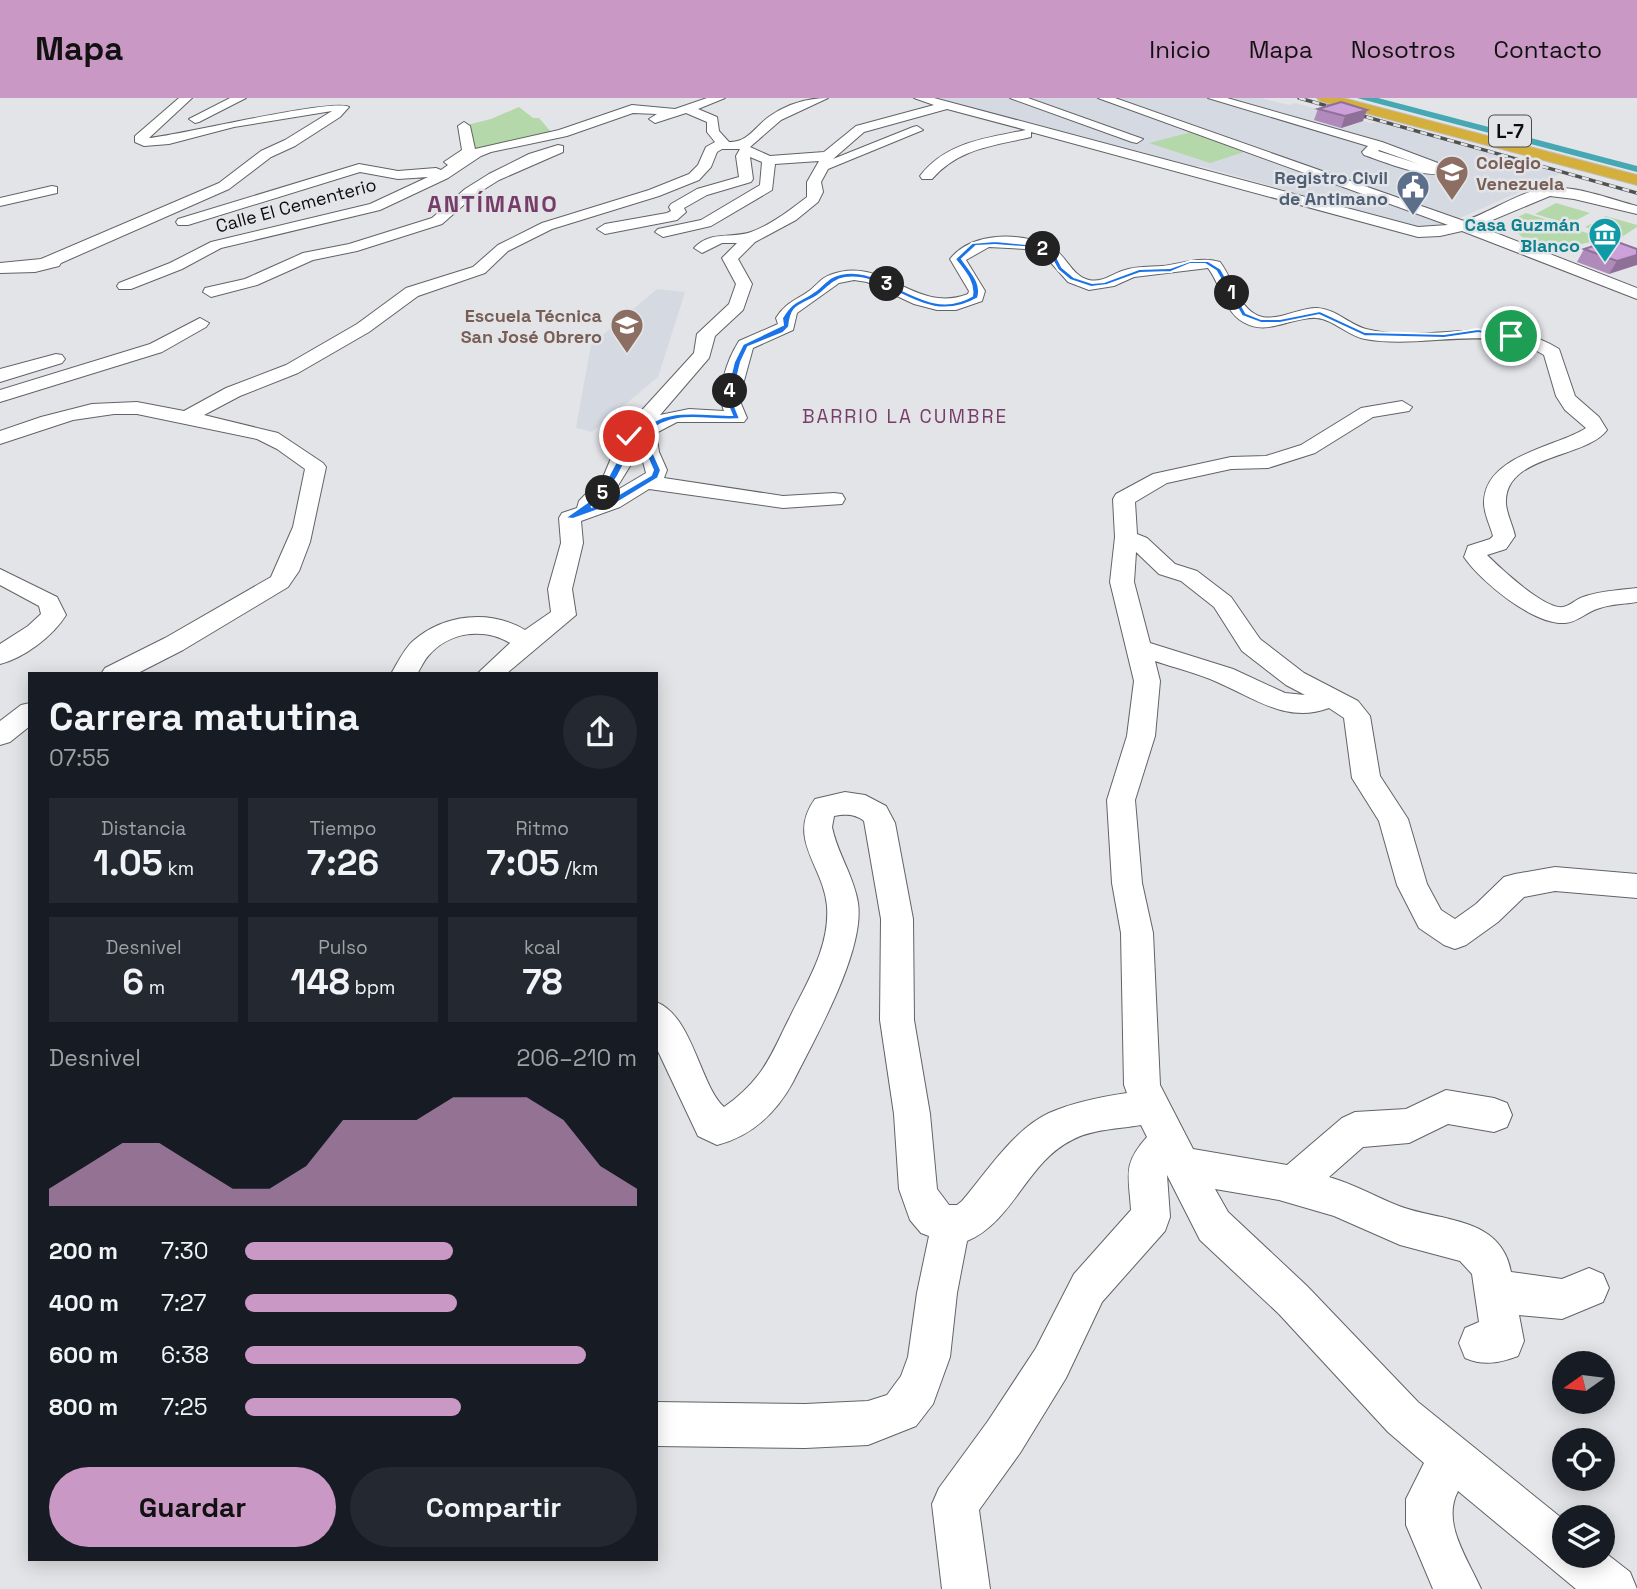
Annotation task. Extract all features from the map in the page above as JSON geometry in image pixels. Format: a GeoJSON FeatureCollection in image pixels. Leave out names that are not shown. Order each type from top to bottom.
{"type":"FeatureCollection","features":[{"type":"Feature","properties":{"kind":"highway","name":"L-7"},"geometry":{"type":"LineString","coordinates":[[1325,98],[1637,180]]}},
{"type":"Feature","properties":{"kind":"highway","name":"L-7"},"geometry":{"type":"LineString","coordinates":[[1382,98],[1637,164]]}},
{"type":"Feature","properties":{"kind":"street"},"geometry":{"type":"LineString","coordinates":[[186,98],[158,126],[140,139],[144,142],[151,140],[240,98]]}},
{"type":"Feature","properties":{"kind":"street"},"geometry":{"type":"LineString","coordinates":[[643,123],[683,106],[719,98]]}},
{"type":"Feature","properties":{"kind":"street"},"geometry":{"type":"LineString","coordinates":[[187,417],[226,395],[292,369],[363,328],[412,292],[479,270],[503,248],[547,226],[681,184],[704,167],[711,150],[751,144],[771,120],[822,98]]}},
{"type":"Feature","properties":{"kind":"street"},"geometry":{"type":"LineString","coordinates":[[920,98],[1034,131],[1186,163],[1418,232],[1432,233],[1495,215],[1542,192],[1561,193],[1637,210]]}},
{"type":"Feature","properties":{"kind":"street"},"geometry":{"type":"LineString","coordinates":[[1095,98],[1159,117],[1196,109],[1220,100],[1331,134],[1377,145]]}},
{"type":"Feature","properties":{"kind":"street"},"geometry":{"type":"LineString","coordinates":[[1104,98],[1459,226],[1637,294]]}},
{"type":"Feature","properties":{"kind":"street"},"geometry":{"type":"LineString","coordinates":[[1012,99],[1149,143]]}},
{"type":"Feature","properties":{"kind":"street"},"geometry":{"type":"LineString","coordinates":[[768,103],[771,120]]}},
{"type":"Feature","properties":{"kind":"street"},"geometry":{"type":"LineString","coordinates":[[962,111],[989,104]]}},
{"type":"Feature","properties":{"kind":"street"},"geometry":{"type":"LineString","coordinates":[[683,106],[713,120],[713,132],[737,147],[769,160],[825,162],[917,130]]}},
{"type":"Feature","properties":{"kind":"street","name":"Calle El Cementerio"},"geometry":{"type":"LineString","coordinates":[[125,286],[176,266],[216,245],[376,207],[488,149],[562,133],[632,109],[683,106]]}},
{"type":"Feature","properties":{"kind":"street"},"geometry":{"type":"LineString","coordinates":[[570,518],[602,495],[626,449],[629,436],[690,371],[702,354],[710,328],[737,306],[744,284],[730,258],[750,239],[792,217],[813,199],[816,192],[814,182],[825,162],[868,125],[945,106]]}},
{"type":"Feature","properties":{"kind":"street"},"geometry":{"type":"LineString","coordinates":[[35,267],[88,247],[224,186],[266,153],[290,143],[343,107],[325,107],[233,123],[163,141],[151,140]]}},
{"type":"Feature","properties":{"kind":"street"},"geometry":{"type":"LineString","coordinates":[[0,268],[35,267],[60,261],[350,169],[365,168],[398,176],[441,172],[469,151],[464,126]]}},
{"type":"Feature","properties":{"kind":"street"},"geometry":{"type":"LineString","coordinates":[[927,176],[936,162],[982,141],[1034,131]]}},
{"type":"Feature","properties":{"kind":"street"},"geometry":{"type":"LineString","coordinates":[[1307,139],[1331,134]]}},
{"type":"Feature","properties":{"kind":"street"},"geometry":{"type":"LineString","coordinates":[[1186,163],[1216,161],[1283,144]]}},
{"type":"Feature","properties":{"kind":"street"},"geometry":{"type":"LineString","coordinates":[[211,292],[251,282],[309,257],[352,248],[437,221],[447,216],[460,200],[509,169],[534,156],[567,147]]}},
{"type":"Feature","properties":{"kind":"street"},"geometry":{"type":"LineString","coordinates":[[605,229],[673,217],[678,212],[676,207],[702,192],[746,179],[743,156],[737,147]]}},
{"type":"Feature","properties":{"kind":"street"},"geometry":{"type":"LineString","coordinates":[[663,232],[706,223],[767,187],[769,160]]}},
{"type":"Feature","properties":{"kind":"street"},"geometry":{"type":"LineString","coordinates":[[0,208],[7,201],[52,190]]}},
{"type":"Feature","properties":{"kind":"street"},"geometry":{"type":"LineString","coordinates":[[702,248],[719,239],[750,239]]}},
{"type":"Feature","properties":{"kind":"street"},"geometry":{"type":"LineString","coordinates":[[570,518],[612,502],[648,482],[657,470],[649,452],[646,431],[655,422],[670,416],[737,418],[729,399],[738,362],[746,345],[787,326],[785,318],[793,305],[815,295],[833,279],[847,275],[871,277],[909,298],[926,303],[968,301],[975,297],[974,282],[958,259],[974,245],[995,243],[1036,246],[1051,253],[1060,268],[1072,279],[1091,285],[1105,284],[1139,271],[1171,270],[1190,263],[1206,262],[1219,270],[1244,314],[1261,321],[1280,321],[1320,313],[1364,334],[1444,336],[1491,332],[1535,342],[1553,353],[1562,390],[1568,401],[1591,420],[1597,430],[1562,449],[1528,458],[1511,474],[1496,492],[1495,505],[1504,536],[1498,544],[1476,551],[1475,557],[1507,586],[1549,613],[1563,616],[1576,613],[1586,603],[1637,595]]}},
{"type":"Feature","properties":{"kind":"street"},"geometry":{"type":"LineString","coordinates":[[0,396],[156,348],[200,323]]}},
{"type":"Feature","properties":{"kind":"street"},"geometry":{"type":"LineString","coordinates":[[0,376],[56,359]]}},
{"type":"Feature","properties":{"kind":"street"},"geometry":{"type":"LineString","coordinates":[[0,430],[58,401]]}},
{"type":"Feature","properties":{"kind":"street"},"geometry":{"type":"LineString","coordinates":[[0,438],[56,419],[110,407],[144,407],[207,424],[265,435],[300,454],[316,467],[290,569],[280,582],[174,644],[118,672]]}},
{"type":"Feature","properties":{"kind":"street"},"geometry":{"type":"LineString","coordinates":[[1402,407],[1368,412],[1308,449],[1268,462],[1231,463],[1160,478],[1124,499],[1126,537],[1122,582],[1147,681],[1141,736],[1121,800],[1127,883],[1137,933],[1142,1086],[1214,1226],[1293,1300],[1403,1417],[1552,1539]]}},
{"type":"Feature","properties":{"kind":"street"},"geometry":{"type":"LineString","coordinates":[[648,482],[783,502],[834,499]]}},
{"type":"Feature","properties":{"kind":"street"},"geometry":{"type":"LineString","coordinates":[[492,672],[526,642],[564,615],[560,589],[572,543],[570,518]]}},
{"type":"Feature","properties":{"kind":"street"},"geometry":{"type":"LineString","coordinates":[[1126,537],[1139,543],[1167,569],[1189,576],[1223,602],[1251,645],[1295,679],[1349,707],[1357,716],[1366,778],[1393,819],[1412,885],[1430,919],[1455,936],[1487,914],[1515,886],[1555,879],[1637,886]]}},
{"type":"Feature","properties":{"kind":"street"},"geometry":{"type":"LineString","coordinates":[[0,576],[49,602],[54,615],[37,632],[0,656]]}},
{"type":"Feature","properties":{"kind":"street"},"geometry":{"type":"LineString","coordinates":[[405,672],[420,648],[458,625],[502,627],[526,642]]}},
{"type":"Feature","properties":{"kind":"street"},"geometry":{"type":"LineString","coordinates":[[1141,649],[1227,677],[1281,702],[1314,706],[1330,697]]}},
{"type":"Feature","properties":{"kind":"street"},"geometry":{"type":"LineString","coordinates":[[0,735],[28,714]]}},
{"type":"Feature","properties":{"kind":"street"},"geometry":{"type":"LineString","coordinates":[[658,1020],[673,1043],[711,1125],[717,1128],[725,1127],[764,1095],[779,1073],[833,965],[839,945],[843,924],[841,891],[816,829],[817,818],[820,812],[835,804],[854,803],[865,806],[876,814],[883,834],[897,919],[897,1020],[912,1114],[918,1189],[924,1206],[935,1219],[951,1226],[965,1223],[976,1215],[1041,1140],[1059,1126],[1082,1119],[1166,1137],[1243,1173],[1337,1198],[1400,1226],[1455,1238],[1474,1247],[1490,1265],[1503,1341],[1480,1343]]}},
{"type":"Feature","properties":{"kind":"street"},"geometry":{"type":"LineString","coordinates":[[1292,1185],[1355,1130],[1409,1126],[1446,1107],[1494,1115]]}},
{"type":"Feature","properties":{"kind":"street"},"geometry":{"type":"LineString","coordinates":[[966,1589],[955,1504],[1004,1437],[1051,1363],[1088,1288],[1151,1217],[1147,1165],[1166,1137]]}},
{"type":"Feature","properties":{"kind":"street"},"geometry":{"type":"LineString","coordinates":[[658,1424],[868,1423],[901,1411],[918,1389],[929,1357],[937,1293],[951,1226]]}},
{"type":"Feature","properties":{"kind":"street"},"geometry":{"type":"LineString","coordinates":[[1494,1288],[1524,1296],[1562,1299],[1589,1288]]}},
{"type":"Feature","properties":{"kind":"street"},"geometry":{"type":"LineString","coordinates":[[1452,1458],[1429,1499],[1429,1525],[1457,1589]]}},
{"type":"Feature","properties":{"kind":"street"},"geometry":{"type":"LineString","coordinates":[[1587,1568],[1613,1589]]}},
{"type":"Feature","properties":{"kind":"shaded area"},"geometry":{"type":"Polygon","coordinates":[[[924,98],[1261,98],[1289,105],[1295,103],[1371,123],[1377,121],[1560,174],[1430,231],[1200,166],[1190,169],[924,98]]]}},
{"type":"Feature","properties":{"kind":"shaded area","name":"Escuela Técnica San José Obrero"},"geometry":{"type":"Polygon","coordinates":[[[657,289],[685,292],[658,377],[592,432],[576,428],[591,345],[657,289]]]}},
{"type":"Feature","properties":{"kind":"green space"},"geometry":{"type":"Polygon","coordinates":[[[519,107],[533,118],[539,118],[553,134],[476,149],[467,125],[491,119],[519,107]]]}},
{"type":"Feature","properties":{"kind":"green space"},"geometry":{"type":"Polygon","coordinates":[[[1192,132],[1247,151],[1210,163],[1149,143],[1192,132]]]}},
{"type":"Feature","properties":{"kind":"green space"},"geometry":{"type":"Polygon","coordinates":[[[1556,203],[1590,213],[1569,224],[1535,214],[1556,203]]]}},
{"type":"Feature","properties":{"kind":"green space"},"geometry":{"type":"Polygon","coordinates":[[[1526,213],[1593,235],[1598,240],[1546,253],[1526,241],[1514,229],[1516,218],[1526,213]]]}},
{"type":"Feature","properties":{"kind":"green space"},"geometry":{"type":"Polygon","coordinates":[[[1606,216],[1637,227],[1620,238],[1585,227],[1606,216]]]}},
{"type":"Feature","properties":{"kind":"water"},"geometry":{"type":"Polygon","coordinates":[[[1357,98],[1378,98],[1637,166],[1637,172],[1357,98]]]}},
{"type":"Feature","properties":{"kind":"building"},"geometry":{"type":"Polygon","coordinates":[[[1341,102],[1367,110],[1345,116],[1318,109],[1341,102]]]}},
{"type":"Feature","properties":{"kind":"building"},"geometry":{"type":"Polygon","coordinates":[[[1612,240],[1637,249],[1637,255],[1617,261],[1584,249],[1612,240]]]}},
{"type":"Feature","properties":{"kind":"railway"},"geometry":{"type":"LineString","coordinates":[[1299,98],[1637,193]]}},
{"type":"Feature","properties":{"kind":"place","name":"Colegio Venezuela"},"geometry":{"type":"Point","coordinates":[1452,202]}},
{"type":"Feature","properties":{"kind":"place","name":"Registro Civil de Antimano"},"geometry":{"type":"Point","coordinates":[1413,217]}},
{"type":"Feature","properties":{"kind":"place","name":"Casa Guzmán Blanco"},"geometry":{"type":"Point","coordinates":[1605,264]}},
{"type":"Feature","properties":{"kind":"place","name":"Escuela Técnica San José Obrero"},"geometry":{"type":"Point","coordinates":[627,355]}},
{"type":"Feature","properties":{"kind":"district","name":"ANTÍMANO"},"geometry":{"type":"Point","coordinates":[493,204]}},
{"type":"Feature","properties":{"kind":"district","name":"BARRIO LA CUMBRE"},"geometry":{"type":"Point","coordinates":[905,416]}},
{"type":"Feature","properties":{"kind":"route"},"geometry":{"type":"LineString","coordinates":[[629,436],[626,449],[602,495],[570,518],[612,502],[655,476],[657,470],[649,452],[646,431],[655,422],[670,416],[737,418],[729,399],[738,362],[746,345],[787,326],[785,318],[793,305],[815,295],[833,279],[847,275],[860,275],[883,281],[901,294],[926,303],[942,305],[968,301],[975,297],[977,291],[958,259],[974,245],[995,243],[1036,246],[1051,253],[1064,273],[1072,279],[1091,285],[1112,282],[1126,274],[1139,271],[1171,270],[1190,263],[1206,262],[1219,270],[1244,314],[1261,321],[1280,321],[1320,313],[1364,334],[1444,336],[1478,331],[1511,336]]}}]}
